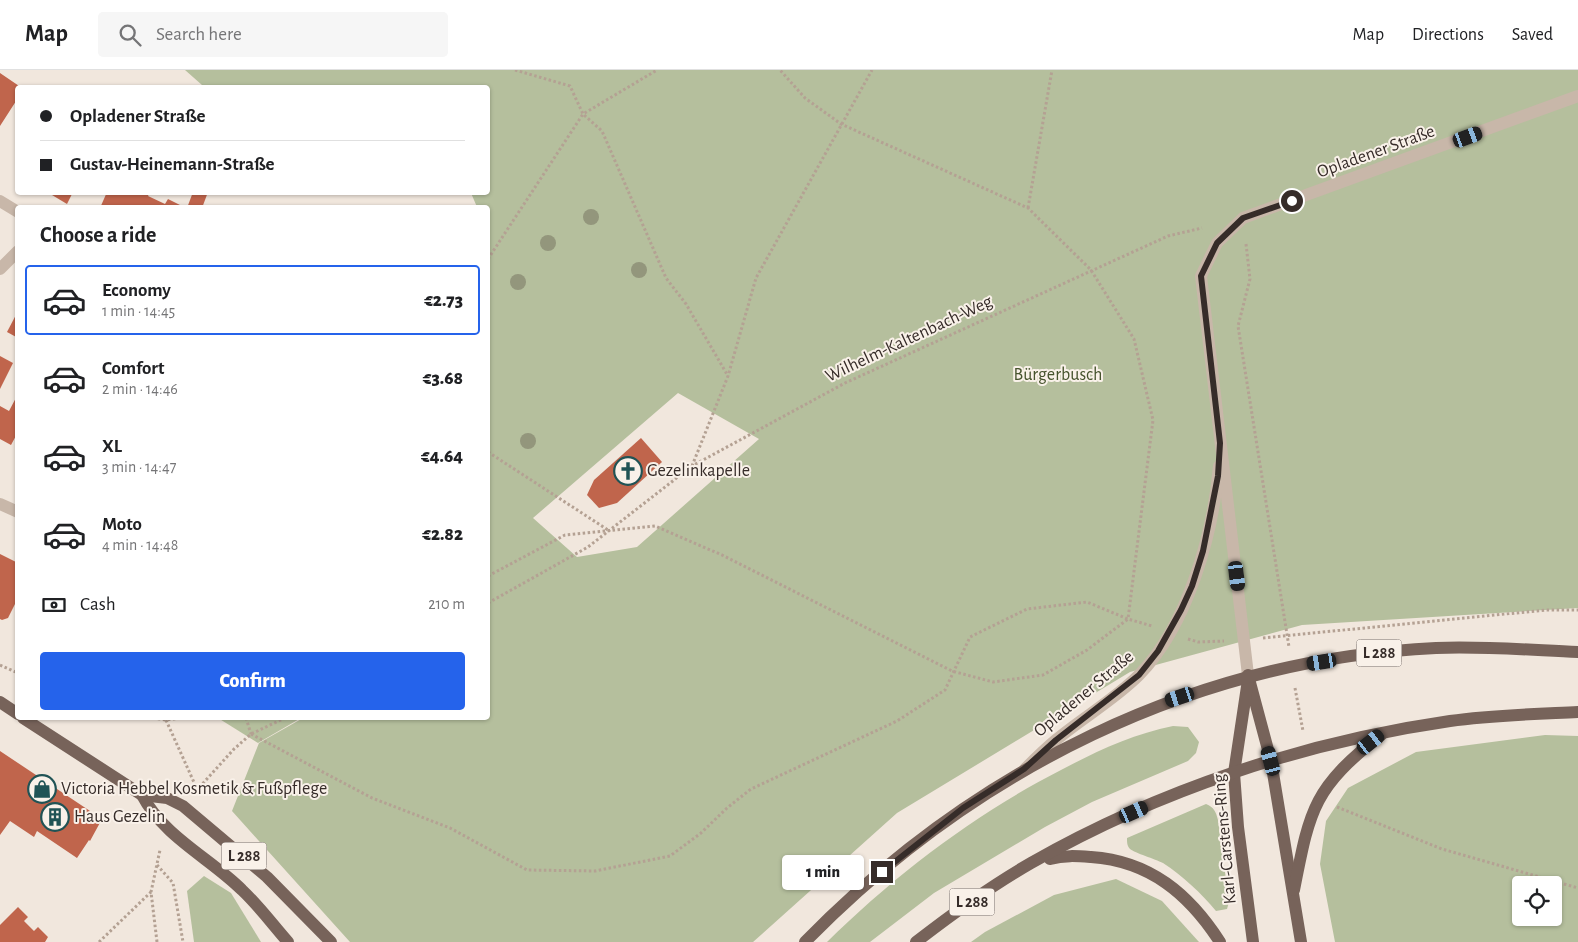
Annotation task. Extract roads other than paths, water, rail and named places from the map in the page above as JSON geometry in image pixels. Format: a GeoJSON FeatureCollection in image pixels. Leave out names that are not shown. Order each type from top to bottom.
{"type":"FeatureCollection","features":[{"type":"Feature","properties":{"kind":"main road","name":"L 288"},"geometry":{"type":"LineString","coordinates":[[805,942],[830,916],[908,850],[963,808],[1024,769],[1080,739],[1164,702],[1248,675],[1375,653],[1437,648],[1578,652]]}},
{"type":"Feature","properties":{"kind":"main road"},"geometry":{"type":"LineString","coordinates":[[1248,675],[1271,761],[1292,897],[1301,942]]}},
{"type":"Feature","properties":{"kind":"main road","name":"Karl-Carstens-Ring"},"geometry":{"type":"LineString","coordinates":[[1248,675],[1234,774],[1238,827],[1253,942]]}},
{"type":"Feature","properties":{"kind":"main road"},"geometry":{"type":"LineString","coordinates":[[0,702],[15,712]]}},
{"type":"Feature","properties":{"kind":"main road","name":"L 288"},"geometry":{"type":"LineString","coordinates":[[916,942],[1030,863],[1179,792],[1306,750],[1385,732],[1452,720],[1578,712]]}},
{"type":"Feature","properties":{"kind":"main road","name":"L 288"},"geometry":{"type":"LineString","coordinates":[[26,720],[142,796],[167,798],[183,806],[267,877],[331,942]]}},
{"type":"Feature","properties":{"kind":"main road"},"geometry":{"type":"LineString","coordinates":[[1292,897],[1311,814],[1322,791],[1340,769],[1385,732]]}},
{"type":"Feature","properties":{"kind":"main road","name":"L 288"},"geometry":{"type":"LineString","coordinates":[[142,796],[150,811],[165,827],[242,889],[288,942]]}},
{"type":"Feature","properties":{"kind":"main road"},"geometry":{"type":"LineString","coordinates":[[1030,863],[1064,855],[1111,858],[1149,871],[1184,896],[1220,942]]}},
{"type":"Feature","properties":{"kind":"street","name":"Opladener Straße"},"geometry":{"type":"LineString","coordinates":[[1248,675],[1246,640],[1220,443],[1201,276],[1217,243],[1243,218],[1578,96]]}},
{"type":"Feature","properties":{"kind":"street"},"geometry":{"type":"LineString","coordinates":[[0,201],[15,210]]}},
{"type":"Feature","properties":{"kind":"street"},"geometry":{"type":"LineString","coordinates":[[0,269],[15,254]]}},
{"type":"Feature","properties":{"kind":"street","name":"Opladener Straße"},"geometry":{"type":"LineString","coordinates":[[1024,769],[1056,740],[1139,675],[1169,632],[1192,586],[1203,551],[1218,476],[1220,443]]}},
{"type":"Feature","properties":{"kind":"street"},"geometry":{"type":"LineString","coordinates":[[0,504],[15,511]]}},
{"type":"Feature","properties":{"kind":"place","name":"Gezelinkapelle"},"geometry":{"type":"Point","coordinates":[628,471]}},
{"type":"Feature","properties":{"kind":"place","name":"Victoria Hebbel Kosmetik & Fußpflege"},"geometry":{"type":"Point","coordinates":[42,789]}},
{"type":"Feature","properties":{"kind":"place","name":"Haus Gezelin"},"geometry":{"type":"Point","coordinates":[55,817]}},
{"type":"Feature","properties":{"kind":"park label","name":"Bürgerbusch"},"geometry":{"type":"Point","coordinates":[1058,375]}}]}
